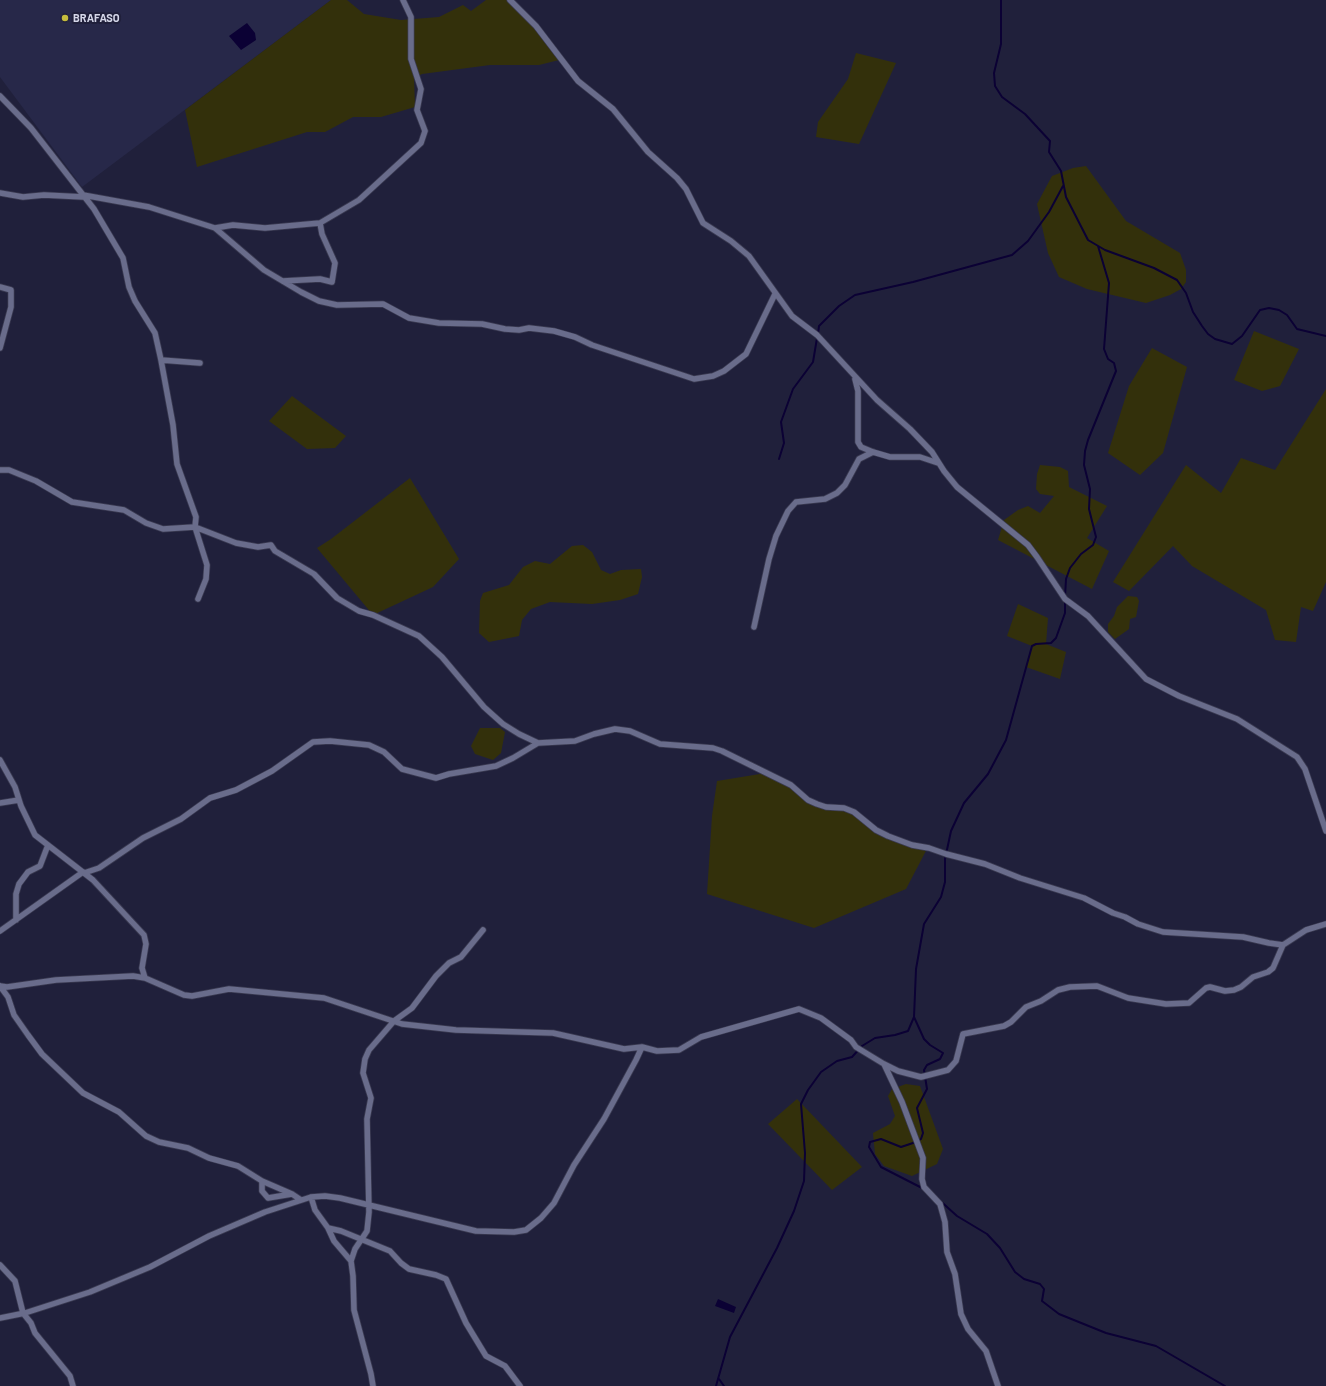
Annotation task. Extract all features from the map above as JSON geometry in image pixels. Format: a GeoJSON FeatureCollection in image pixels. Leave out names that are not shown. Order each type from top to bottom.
{"type":"FeatureCollection","features":[{"type":"Feature","properties":{"kind":"street"},"geometry":{"type":"LineString","coordinates":[[215,228],[232,224],[265,228],[320,223],[359,200],[421,143],[425,131],[417,110],[421,95],[420,82],[411,60],[411,16],[403,0]]}},
{"type":"Feature","properties":{"kind":"street"},"geometry":{"type":"LineString","coordinates":[[510,0],[536,26],[578,81],[613,109],[648,152],[677,178],[686,190],[703,223],[731,241],[749,256],[792,316],[817,335],[854,373],[860,383],[910,429],[932,452],[938,463],[957,487],[1028,545],[1038,557],[1065,599],[1088,616],[1146,679],[1179,696],[1237,719],[1297,757],[1305,769],[1326,831]]}},
{"type":"Feature","properties":{"kind":"street"},"geometry":{"type":"LineString","coordinates":[[0,96],[31,128],[94,209],[123,258],[129,287],[135,301],[155,333],[173,425],[177,464],[196,516],[195,527],[207,565],[206,579],[198,599]]}},
{"type":"Feature","properties":{"kind":"street"},"geometry":{"type":"LineString","coordinates":[[0,193],[23,197],[44,195],[83,196],[149,207],[215,228],[264,270],[319,301],[337,305],[383,304],[409,318],[439,323],[482,324],[509,330],[529,328],[554,331],[694,379],[713,376],[724,371],[746,354],[776,294]]}},
{"type":"Feature","properties":{"kind":"street"},"geometry":{"type":"LineString","coordinates":[[283,281],[320,279],[332,282],[335,263],[322,234],[320,223]]}},
{"type":"Feature","properties":{"kind":"street"},"geometry":{"type":"LineString","coordinates":[[0,287],[10,290],[11,307],[0,348]]}},
{"type":"Feature","properties":{"kind":"street"},"geometry":{"type":"LineString","coordinates":[[161,360],[200,363]]}},
{"type":"Feature","properties":{"kind":"street"},"geometry":{"type":"LineString","coordinates":[[854,373],[858,391],[858,442],[861,447],[890,457],[920,457],[938,463]]}},
{"type":"Feature","properties":{"kind":"street"},"geometry":{"type":"LineString","coordinates":[[754,627],[767,566],[776,536],[788,511],[796,502],[825,499],[837,494],[845,485],[859,459],[873,452]]}},
{"type":"Feature","properties":{"kind":"street"},"geometry":{"type":"LineString","coordinates":[[0,470],[9,470],[36,481],[72,502],[124,510],[146,523],[163,529],[195,527],[236,543],[258,547],[271,545],[275,551],[314,574],[337,598],[359,611],[373,615],[419,636],[442,657],[484,707],[503,724],[519,734],[538,742],[575,741],[594,734],[615,730],[630,731],[660,744],[713,748],[791,785],[808,800],[826,807],[844,808],[854,812],[876,830],[888,836],[912,845],[929,848],[985,864],[1020,878],[1084,898],[1112,913],[1138,924],[1163,932],[1243,937],[1283,945]]}},
{"type":"Feature","properties":{"kind":"street"},"geometry":{"type":"LineString","coordinates":[[0,931],[84,872],[99,868],[143,838],[181,819],[210,798],[236,790],[272,771],[314,742],[330,741],[370,745],[384,752],[402,769],[436,778],[449,774],[496,766],[513,758],[538,742]]}},
{"type":"Feature","properties":{"kind":"street"},"geometry":{"type":"LineString","coordinates":[[0,760],[15,787],[33,832],[84,872],[120,908],[144,935],[146,944],[142,968],[145,978]]}},
{"type":"Feature","properties":{"kind":"street"},"geometry":{"type":"LineString","coordinates":[[0,803],[19,800]]}},
{"type":"Feature","properties":{"kind":"street"},"geometry":{"type":"LineString","coordinates":[[16,920],[16,894],[18,884],[28,872],[40,866],[48,845]]}},
{"type":"Feature","properties":{"kind":"street"},"geometry":{"type":"LineString","coordinates":[[301,1200],[292,1194],[262,1181],[238,1166],[209,1158],[188,1148],[159,1142],[146,1136],[119,1112],[83,1093],[42,1054],[14,1015],[8,997],[0,986],[56,980],[132,976],[145,978],[192,996],[228,989],[324,998],[402,1024],[456,1030],[553,1033],[624,1049],[642,1047],[657,1051],[680,1050],[701,1037],[799,1009],[822,1018],[851,1040],[856,1047],[884,1064],[898,1071],[921,1077],[948,1070],[956,1062],[964,1034],[1004,1026],[1011,1022],[1026,1007],[1041,1001],[1058,990],[1070,987],[1098,986],[1128,998],[1180,1004],[1189,1003],[1210,987],[1225,991],[1234,990],[1241,987],[1248,979],[1273,968],[1283,945],[1306,930],[1326,924]]}},
{"type":"Feature","properties":{"kind":"street"},"geometry":{"type":"LineString","coordinates":[[373,1386],[372,1374],[354,1310],[351,1261],[355,1249],[363,1240],[367,1231],[367,1119],[370,1098],[362,1073],[364,1063],[369,1050],[394,1022],[412,1008],[436,976],[449,963],[461,957],[483,930]]}},
{"type":"Feature","properties":{"kind":"street"},"geometry":{"type":"LineString","coordinates":[[0,1318],[67,1300],[104,1287],[150,1267],[209,1236],[265,1212],[311,1197],[325,1196],[368,1205],[476,1232],[514,1232],[526,1230],[541,1218],[554,1203],[574,1165],[604,1119],[642,1047]]}},
{"type":"Feature","properties":{"kind":"street"},"geometry":{"type":"LineString","coordinates":[[884,1064],[902,1102],[924,1158],[922,1179],[924,1187],[940,1204],[944,1222],[947,1252],[955,1274],[961,1314],[968,1329],[986,1351],[998,1386]]}},
{"type":"Feature","properties":{"kind":"street"},"geometry":{"type":"LineString","coordinates":[[262,1181],[262,1191],[268,1198],[292,1194]]}},
{"type":"Feature","properties":{"kind":"street"},"geometry":{"type":"LineString","coordinates":[[311,1197],[316,1210],[328,1228],[336,1245],[351,1261]]}},
{"type":"Feature","properties":{"kind":"street"},"geometry":{"type":"LineString","coordinates":[[328,1228],[390,1251],[409,1269],[436,1275],[446,1279],[466,1323],[486,1356],[505,1366],[520,1386]]}},
{"type":"Feature","properties":{"kind":"street"},"geometry":{"type":"LineString","coordinates":[[0,1265],[15,1281],[23,1313],[31,1323],[35,1333],[70,1376],[73,1386]]}},
{"type":"Feature","properties":{"kind":"shaded area"},"geometry":{"type":"Polygon","coordinates":[[[0,0],[331,0],[82,187],[0,77],[0,0]]]}},
{"type":"Feature","properties":{"kind":"shaded area"},"geometry":{"type":"Polygon","coordinates":[[[331,0],[347,0],[364,14],[401,20],[439,17],[463,5],[471,11],[486,0],[508,0],[563,59],[539,65],[490,65],[422,74],[414,78],[415,107],[381,117],[353,117],[325,132],[307,132],[197,167],[185,110],[331,0]]]}},
{"type":"Feature","properties":{"kind":"shaded area"},"geometry":{"type":"Polygon","coordinates":[[[247,23],[255,33],[256,40],[241,50],[229,36],[247,23]]]}},
{"type":"Feature","properties":{"kind":"shaded area"},"geometry":{"type":"Polygon","coordinates":[[[856,53],[896,63],[859,144],[816,137],[818,122],[848,79],[856,53]]]}},
{"type":"Feature","properties":{"kind":"shaded area"},"geometry":{"type":"Polygon","coordinates":[[[1086,166],[1126,221],[1180,253],[1186,270],[1186,282],[1181,289],[1170,295],[1146,303],[1087,289],[1059,277],[1048,253],[1037,204],[1052,176],[1073,168],[1086,166]]]}},
{"type":"Feature","properties":{"kind":"shaded area"},"geometry":{"type":"Polygon","coordinates":[[[1254,331],[1299,349],[1280,386],[1262,391],[1234,380],[1254,331]]]}},
{"type":"Feature","properties":{"kind":"shaded area"},"geometry":{"type":"Polygon","coordinates":[[[1152,348],[1187,367],[1163,453],[1140,475],[1108,453],[1129,386],[1152,348]]]}},
{"type":"Feature","properties":{"kind":"shaded area"},"geometry":{"type":"Polygon","coordinates":[[[1326,389],[1326,582],[1313,611],[1301,607],[1296,642],[1275,640],[1266,610],[1192,566],[1173,546],[1129,591],[1113,582],[1186,465],[1221,493],[1241,458],[1275,470],[1326,389]]]}},
{"type":"Feature","properties":{"kind":"shaded area"},"geometry":{"type":"Polygon","coordinates":[[[292,396],[346,436],[335,448],[307,449],[269,421],[292,396]]]}},
{"type":"Feature","properties":{"kind":"shaded area"},"geometry":{"type":"Polygon","coordinates":[[[1040,465],[1060,467],[1068,471],[1069,487],[1107,506],[1087,538],[1109,551],[1092,589],[998,540],[1004,520],[1018,510],[1028,506],[1040,513],[1054,496],[1040,494],[1036,489],[1037,474],[1040,465]]]}},
{"type":"Feature","properties":{"kind":"shaded area"},"geometry":{"type":"Polygon","coordinates":[[[410,478],[459,559],[433,587],[373,615],[317,548],[331,539],[410,478]]]}},
{"type":"Feature","properties":{"kind":"shaded area"},"geometry":{"type":"Polygon","coordinates":[[[583,545],[592,552],[601,570],[610,574],[621,570],[641,569],[642,577],[638,594],[620,600],[592,604],[550,602],[531,609],[522,620],[519,636],[489,642],[479,633],[480,601],[483,593],[509,585],[523,567],[535,561],[550,564],[572,546],[583,545]]]}},
{"type":"Feature","properties":{"kind":"shaded area"},"geometry":{"type":"Polygon","coordinates":[[[1128,596],[1137,597],[1139,601],[1136,617],[1130,619],[1129,629],[1115,639],[1108,632],[1108,624],[1114,616],[1117,607],[1128,596]]]}},
{"type":"Feature","properties":{"kind":"shaded area"},"geometry":{"type":"Polygon","coordinates":[[[1018,604],[1048,618],[1046,644],[1066,652],[1060,679],[1026,667],[1032,646],[1007,636],[1018,604]]]}},
{"type":"Feature","properties":{"kind":"shaded area"},"geometry":{"type":"Polygon","coordinates":[[[480,728],[500,728],[505,732],[501,753],[493,760],[475,754],[471,746],[480,728]]]}},
{"type":"Feature","properties":{"kind":"shaded area"},"geometry":{"type":"Polygon","coordinates":[[[766,773],[791,786],[812,803],[850,810],[887,838],[928,847],[906,889],[814,928],[707,894],[712,816],[717,781],[766,773]]]}},
{"type":"Feature","properties":{"kind":"shaded area"},"geometry":{"type":"Polygon","coordinates":[[[906,1084],[920,1086],[943,1149],[937,1164],[912,1176],[884,1166],[875,1154],[873,1133],[890,1124],[895,1116],[888,1096],[892,1089],[906,1084]]]}},
{"type":"Feature","properties":{"kind":"shaded area"},"geometry":{"type":"Polygon","coordinates":[[[797,1099],[862,1167],[832,1190],[768,1124],[797,1099]]]}},
{"type":"Feature","properties":{"kind":"shaded area"},"geometry":{"type":"Polygon","coordinates":[[[718,1299],[736,1307],[734,1313],[715,1306],[718,1299]]]}},
{"type":"Feature","properties":{"kind":"waterway"},"geometry":{"type":"LineString","coordinates":[[1001,0],[1001,44],[994,73],[995,86],[1002,97],[1025,114],[1050,141],[1049,152],[1061,171],[1066,197],[1088,240],[1105,250],[1154,268],[1177,280],[1186,293],[1193,312],[1202,326],[1208,334],[1215,339],[1232,344],[1242,336],[1260,310],[1269,308],[1279,310],[1287,315],[1297,329],[1326,336]]}},
{"type":"Feature","properties":{"kind":"waterway"},"geometry":{"type":"LineString","coordinates":[[818,334],[819,326],[839,306],[855,295],[913,282],[1012,255],[1028,241],[1049,212],[1063,186]]}},
{"type":"Feature","properties":{"kind":"waterway"},"geometry":{"type":"LineString","coordinates":[[1065,597],[1066,579],[1070,568],[1081,554],[1093,545],[1096,537],[1089,509],[1090,489],[1084,465],[1085,451],[1116,371],[1114,363],[1108,359],[1104,349],[1109,283],[1098,246]]}},
{"type":"Feature","properties":{"kind":"waterway"},"geometry":{"type":"LineString","coordinates":[[779,459],[784,443],[781,422],[793,389],[813,362],[817,338]]}},
{"type":"Feature","properties":{"kind":"waterway"},"geometry":{"type":"LineString","coordinates":[[716,1386],[730,1337],[777,1248],[794,1211],[804,1181],[805,1153],[801,1104],[808,1090],[821,1072],[837,1061],[852,1057],[862,1046],[875,1038],[895,1035],[908,1031],[914,1017],[916,969],[924,924],[941,897],[945,882],[945,859],[951,831],[964,803],[988,774],[1006,740],[1032,646],[1036,644],[1051,643],[1056,638],[1065,613],[1065,602]]}},
{"type":"Feature","properties":{"kind":"waterway"},"geometry":{"type":"LineString","coordinates":[[914,1017],[924,1039],[930,1045],[943,1053],[940,1059],[927,1065],[924,1070],[927,1089],[917,1108],[923,1133],[921,1139],[901,1147],[881,1139],[870,1142],[869,1147],[881,1167],[922,1188]]}},
{"type":"Feature","properties":{"kind":"waterway"},"geometry":{"type":"LineString","coordinates":[[936,1197],[957,1216],[987,1234],[1000,1248],[1015,1272],[1024,1279],[1040,1284],[1044,1289],[1042,1301],[1059,1314],[1106,1333],[1156,1346],[1225,1386]]}},
{"type":"Feature","properties":{"kind":"waterway"},"geometry":{"type":"LineString","coordinates":[[719,1379],[724,1386]]}},
{"type":"Feature","properties":{"kind":"place","name":"BRAFASO"},"geometry":{"type":"Point","coordinates":[65,18]}}]}
